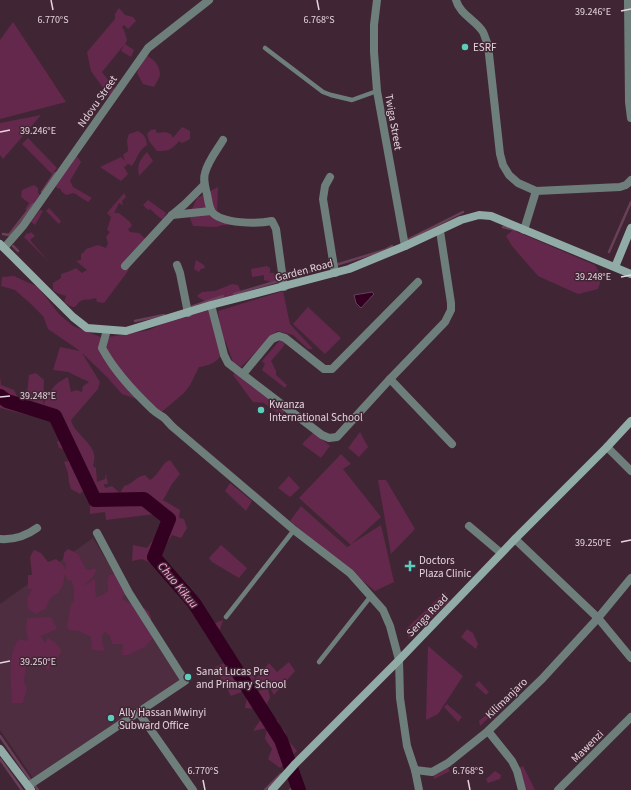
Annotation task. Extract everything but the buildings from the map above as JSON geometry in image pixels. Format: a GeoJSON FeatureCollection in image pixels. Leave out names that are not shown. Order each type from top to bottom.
{"type":"FeatureCollection","features":[{"type":"Feature","properties":{"kind":"street","name":"Ndovu Street"},"geometry":{"type":"LineString","coordinates":[[2,246],[23,226],[148,48],[209,0]]}},
{"type":"Feature","properties":{"kind":"street","name":"Twiga Street"},"geometry":{"type":"LineString","coordinates":[[377,0],[374,25],[374,52],[377,91],[406,246]]}},
{"type":"Feature","properties":{"kind":"street"},"geometry":{"type":"LineString","coordinates":[[456,0],[457,5],[462,12],[483,32],[488,45],[500,154],[503,165],[509,176],[518,183],[536,191],[620,187],[626,185],[631,180]]}},
{"type":"Feature","properties":{"kind":"street"},"geometry":{"type":"LineString","coordinates":[[628,0],[629,102],[631,118]]}},
{"type":"Feature","properties":{"kind":"street"},"geometry":{"type":"LineString","coordinates":[[223,140],[205,172],[204,185],[211,211],[217,216],[227,220],[239,222],[272,220],[276,229],[284,287]]}},
{"type":"Feature","properties":{"kind":"street"},"geometry":{"type":"LineString","coordinates":[[330,178],[325,186],[323,198],[335,273]]}},
{"type":"Feature","properties":{"kind":"street"},"geometry":{"type":"LineString","coordinates":[[125,266],[172,215],[204,185]]}},
{"type":"Feature","properties":{"kind":"street"},"geometry":{"type":"LineString","coordinates":[[524,230],[536,191]]}},
{"type":"Feature","properties":{"kind":"street"},"geometry":{"type":"LineString","coordinates":[[172,215],[211,211]]}},
{"type":"Feature","properties":{"kind":"street","name":"Garden Road"},"geometry":{"type":"LineString","coordinates":[[2,246],[73,317],[88,328],[126,331],[211,305],[349,270],[440,231],[461,220],[479,215],[491,216],[631,274]]}},
{"type":"Feature","properties":{"kind":"street"},"geometry":{"type":"LineString","coordinates":[[615,267],[631,228]]}},
{"type":"Feature","properties":{"kind":"street"},"geometry":{"type":"LineString","coordinates":[[211,305],[228,363],[322,435],[329,438],[337,437],[449,316],[450,303],[440,231]]}},
{"type":"Feature","properties":{"kind":"street"},"geometry":{"type":"LineString","coordinates":[[176,265],[180,273],[188,312]]}},
{"type":"Feature","properties":{"kind":"street"},"geometry":{"type":"LineString","coordinates":[[243,374],[272,339],[279,336],[284,338],[324,369],[332,369],[418,282]]}},
{"type":"Feature","properties":{"kind":"street"},"geometry":{"type":"LineString","coordinates":[[107,330],[102,348],[110,364],[124,381],[158,415],[164,417],[174,428],[294,530],[350,573],[383,610],[387,617],[399,660],[401,705],[407,746],[415,770],[419,790]]}},
{"type":"Feature","properties":{"kind":"street"},"geometry":{"type":"LineString","coordinates":[[390,379],[452,444]]}},
{"type":"Feature","properties":{"kind":"street","name":"Senga Road"},"geometry":{"type":"LineString","coordinates":[[272,790],[295,764],[399,660],[501,553],[631,421]]}},
{"type":"Feature","properties":{"kind":"street"},"geometry":{"type":"LineString","coordinates":[[607,447],[631,471]]}},
{"type":"Feature","properties":{"kind":"street"},"geometry":{"type":"LineString","coordinates":[[469,526],[501,553]]}},
{"type":"Feature","properties":{"kind":"street"},"geometry":{"type":"LineString","coordinates":[[0,539],[15,539],[38,528]]}},
{"type":"Feature","properties":{"kind":"street"},"geometry":{"type":"LineString","coordinates":[[0,749],[30,788],[185,681],[129,593],[97,533]]}},
{"type":"Feature","properties":{"kind":"street"},"geometry":{"type":"LineString","coordinates":[[515,539],[598,618],[631,658]]}},
{"type":"Feature","properties":{"kind":"street","name":"Kilimanjaro"},"geometry":{"type":"LineString","coordinates":[[415,770],[432,772],[448,763],[488,731],[542,679],[598,618],[631,578]]}},
{"type":"Feature","properties":{"kind":"street"},"geometry":{"type":"LineString","coordinates":[[139,713],[193,790]]}},
{"type":"Feature","properties":{"kind":"street","name":"Mawenzi"},"geometry":{"type":"LineString","coordinates":[[558,790],[631,717]]}},
{"type":"Feature","properties":{"kind":"street"},"geometry":{"type":"LineString","coordinates":[[488,731],[512,761],[517,771],[522,790]]}},
{"type":"Feature","properties":{"kind":"lane"},"geometry":{"type":"LineString","coordinates":[[265,48],[323,92],[331,96],[352,100],[377,91]]}},
{"type":"Feature","properties":{"kind":"lane"},"geometry":{"type":"LineString","coordinates":[[226,617],[294,530]]}},
{"type":"Feature","properties":{"kind":"lane"},"geometry":{"type":"LineString","coordinates":[[319,662],[371,596]]}},
{"type":"Feature","properties":{"kind":"shaded area"},"geometry":{"type":"Polygon","coordinates":[[[119,8],[125,15],[133,17],[136,21],[128,29],[124,25],[122,27],[127,40],[125,44],[134,50],[131,57],[121,51],[124,45],[102,72],[117,92],[109,96],[91,71],[87,52],[115,19],[115,14],[119,8]]]}},
{"type":"Feature","properties":{"kind":"shaded area"},"geometry":{"type":"Polygon","coordinates":[[[13,22],[66,102],[0,119],[0,40],[13,22]]]}},
{"type":"Feature","properties":{"kind":"shaded area"},"geometry":{"type":"Polygon","coordinates":[[[145,55],[153,60],[160,71],[160,75],[154,87],[143,84],[137,73],[140,62],[145,55]]]}},
{"type":"Feature","properties":{"kind":"shaded area"},"geometry":{"type":"Polygon","coordinates":[[[41,115],[3,159],[0,155],[0,123],[41,115]]]}},
{"type":"Feature","properties":{"kind":"shaded area"},"geometry":{"type":"Polygon","coordinates":[[[182,127],[190,131],[190,139],[182,143],[179,141],[170,149],[157,151],[149,141],[147,134],[151,130],[155,129],[157,133],[165,132],[171,134],[173,138],[182,127]]]}},
{"type":"Feature","properties":{"kind":"shaded area"},"geometry":{"type":"Polygon","coordinates":[[[138,131],[145,137],[147,145],[140,152],[132,166],[127,163],[128,164],[124,167],[128,174],[121,181],[100,167],[121,157],[125,161],[123,155],[128,151],[127,140],[129,134],[138,131]]]}},
{"type":"Feature","properties":{"kind":"shaded area"},"geometry":{"type":"Polygon","coordinates":[[[28,138],[57,168],[52,174],[22,144],[28,138]]]}},
{"type":"Feature","properties":{"kind":"shaded area"},"geometry":{"type":"Polygon","coordinates":[[[147,152],[153,161],[139,176],[139,163],[147,152]]]}},
{"type":"Feature","properties":{"kind":"shaded area"},"geometry":{"type":"Polygon","coordinates":[[[77,156],[81,162],[70,181],[73,187],[92,198],[88,202],[74,193],[66,195],[55,185],[77,156]]]}},
{"type":"Feature","properties":{"kind":"shaded area"},"geometry":{"type":"Polygon","coordinates":[[[34,185],[38,188],[38,193],[42,197],[27,211],[25,209],[29,203],[21,197],[22,190],[34,185]]]}},
{"type":"Feature","properties":{"kind":"shaded area"},"geometry":{"type":"Polygon","coordinates":[[[218,187],[217,216],[235,225],[223,225],[216,227],[193,226],[188,213],[193,207],[197,198],[218,187]]]}},
{"type":"Feature","properties":{"kind":"shaded area"},"geometry":{"type":"Polygon","coordinates":[[[124,193],[126,197],[122,201],[123,205],[119,203],[114,213],[119,213],[130,222],[132,226],[128,229],[130,232],[139,233],[149,242],[131,259],[128,271],[104,303],[97,302],[96,298],[80,301],[76,306],[72,307],[64,302],[66,296],[53,290],[53,283],[61,278],[61,274],[76,268],[82,273],[87,270],[76,261],[81,260],[81,254],[86,249],[98,245],[106,248],[108,243],[106,237],[110,232],[107,230],[111,217],[107,213],[124,193]]]}},
{"type":"Feature","properties":{"kind":"shaded area"},"geometry":{"type":"Polygon","coordinates":[[[148,200],[166,213],[163,219],[150,209],[148,210],[143,205],[148,200]]]}},
{"type":"Feature","properties":{"kind":"shaded area"},"geometry":{"type":"Polygon","coordinates":[[[49,208],[61,221],[59,224],[46,211],[49,208]]]}},
{"type":"Feature","properties":{"kind":"shaded area"},"geometry":{"type":"Polygon","coordinates":[[[40,210],[43,211],[35,225],[31,222],[40,210]]]}},
{"type":"Feature","properties":{"kind":"shaded area"},"geometry":{"type":"Polygon","coordinates":[[[513,230],[595,265],[602,277],[598,289],[578,294],[538,276],[512,246],[506,236],[513,230]]]}},
{"type":"Feature","properties":{"kind":"shaded area"},"geometry":{"type":"Polygon","coordinates":[[[31,232],[35,236],[30,240],[49,262],[24,237],[27,233],[29,234],[31,232]]]}},
{"type":"Feature","properties":{"kind":"shaded area"},"geometry":{"type":"Polygon","coordinates":[[[196,260],[204,265],[205,268],[201,269],[199,272],[194,269],[196,260]]]}},
{"type":"Feature","properties":{"kind":"shaded area"},"geometry":{"type":"Polygon","coordinates":[[[267,266],[270,268],[270,273],[274,273],[277,281],[275,283],[264,280],[264,275],[252,277],[251,269],[267,266]]]}},
{"type":"Feature","properties":{"kind":"shaded area"},"geometry":{"type":"Polygon","coordinates":[[[14,276],[38,287],[59,314],[73,326],[103,338],[149,330],[183,314],[192,315],[194,311],[201,306],[211,311],[219,320],[218,311],[283,291],[290,324],[313,349],[308,349],[293,335],[277,331],[241,367],[233,362],[225,340],[218,359],[211,364],[199,367],[184,393],[158,415],[137,399],[122,394],[82,353],[100,382],[98,389],[71,420],[75,429],[92,449],[94,454],[93,466],[96,468],[97,482],[105,479],[106,474],[108,484],[104,484],[105,488],[112,486],[120,493],[124,486],[142,476],[145,475],[150,480],[167,461],[170,460],[180,474],[172,484],[163,500],[180,510],[179,518],[184,519],[187,528],[181,538],[172,535],[154,565],[142,559],[132,561],[133,545],[147,548],[163,526],[161,519],[155,514],[106,520],[105,512],[90,514],[90,495],[83,491],[80,494],[71,489],[64,462],[71,460],[66,450],[59,448],[57,442],[62,438],[59,428],[53,420],[0,408],[0,376],[1,385],[14,390],[18,398],[27,394],[29,375],[36,373],[44,380],[43,405],[52,388],[68,377],[71,392],[76,390],[82,392],[83,386],[89,382],[68,372],[53,370],[60,347],[80,351],[48,329],[43,316],[15,290],[1,286],[2,277],[14,276]]]}},
{"type":"Feature","properties":{"kind":"shaded area"},"geometry":{"type":"Polygon","coordinates":[[[232,284],[238,285],[241,292],[237,297],[211,302],[197,296],[202,292],[215,291],[232,284]]]}},
{"type":"Feature","properties":{"kind":"shaded area"},"geometry":{"type":"Polygon","coordinates":[[[372,292],[374,294],[361,308],[356,303],[354,295],[372,292]]]}},
{"type":"Feature","properties":{"kind":"shaded area"},"geometry":{"type":"Polygon","coordinates":[[[308,307],[341,338],[325,354],[293,324],[308,307]]]}},
{"type":"Feature","properties":{"kind":"shaded area"},"geometry":{"type":"Polygon","coordinates":[[[280,340],[285,341],[284,346],[271,361],[276,371],[276,375],[287,385],[285,388],[262,370],[265,364],[262,361],[280,340]]]}},
{"type":"Feature","properties":{"kind":"shaded area"},"geometry":{"type":"Polygon","coordinates":[[[236,372],[286,409],[281,416],[264,403],[253,402],[233,375],[236,372]]]}},
{"type":"Feature","properties":{"kind":"shaded area"},"geometry":{"type":"Polygon","coordinates":[[[314,432],[330,446],[321,458],[302,444],[314,432]]]}},
{"type":"Feature","properties":{"kind":"shaded area"},"geometry":{"type":"Polygon","coordinates":[[[360,432],[368,447],[359,457],[348,448],[360,432]]]}},
{"type":"Feature","properties":{"kind":"shaded area"},"geometry":{"type":"Polygon","coordinates":[[[341,454],[351,464],[343,469],[381,517],[351,544],[381,525],[394,582],[375,591],[290,521],[301,506],[347,547],[351,545],[299,498],[341,454]]]}},
{"type":"Feature","properties":{"kind":"shaded area"},"geometry":{"type":"Polygon","coordinates":[[[289,476],[300,488],[290,497],[278,488],[289,476]]]}},
{"type":"Feature","properties":{"kind":"shaded area"},"geometry":{"type":"Polygon","coordinates":[[[378,480],[386,480],[415,529],[391,554],[378,480]]]}},
{"type":"Feature","properties":{"kind":"shaded area"},"geometry":{"type":"Polygon","coordinates":[[[230,483],[252,501],[246,511],[225,491],[230,483]]]}},
{"type":"Feature","properties":{"kind":"shaded area"},"geometry":{"type":"Polygon","coordinates":[[[93,538],[180,680],[35,781],[0,730],[0,604],[93,538]]]}},
{"type":"Feature","properties":{"kind":"shaded area"},"geometry":{"type":"Polygon","coordinates":[[[221,545],[247,568],[239,578],[212,562],[209,558],[221,545]]]}},
{"type":"Feature","properties":{"kind":"shaded area"},"geometry":{"type":"Polygon","coordinates":[[[68,549],[78,554],[86,569],[89,570],[95,568],[96,571],[93,577],[83,586],[95,579],[96,597],[108,591],[107,582],[109,575],[120,572],[128,582],[128,589],[122,599],[139,609],[144,608],[149,612],[151,618],[152,639],[145,647],[128,655],[122,655],[123,644],[112,644],[110,636],[105,632],[102,635],[102,642],[105,651],[92,650],[91,637],[79,631],[69,630],[67,627],[71,603],[74,602],[74,588],[71,580],[67,580],[65,574],[63,585],[58,593],[51,597],[45,609],[36,614],[28,609],[27,598],[32,589],[28,589],[28,575],[32,575],[30,557],[34,550],[41,553],[48,562],[56,559],[64,566],[64,570],[66,564],[63,560],[64,553],[68,549]]]}},
{"type":"Feature","properties":{"kind":"shaded area"},"geometry":{"type":"Polygon","coordinates":[[[445,592],[450,601],[409,639],[406,629],[445,592]]]}},
{"type":"Feature","properties":{"kind":"shaded area"},"geometry":{"type":"Polygon","coordinates":[[[51,617],[57,629],[41,636],[45,643],[48,638],[56,643],[62,651],[58,658],[53,659],[52,665],[48,670],[40,664],[35,655],[27,661],[24,681],[27,688],[23,703],[12,703],[12,653],[19,639],[28,641],[26,630],[27,618],[51,617]]]}},
{"type":"Feature","properties":{"kind":"shaded area"},"geometry":{"type":"Polygon","coordinates":[[[210,620],[213,624],[223,620],[219,632],[226,645],[244,668],[255,677],[252,683],[258,691],[268,688],[270,698],[266,705],[275,720],[278,720],[280,727],[285,731],[288,740],[297,751],[280,768],[268,759],[272,749],[265,739],[267,728],[253,731],[261,719],[256,709],[245,708],[247,697],[244,691],[231,696],[215,667],[229,661],[206,623],[210,620]]]}},
{"type":"Feature","properties":{"kind":"shaded area"},"geometry":{"type":"Polygon","coordinates":[[[467,629],[473,633],[478,644],[476,649],[461,637],[467,629]]]}},
{"type":"Feature","properties":{"kind":"shaded area"},"geometry":{"type":"Polygon","coordinates":[[[428,646],[463,676],[438,714],[426,720],[428,646]]]}},
{"type":"Feature","properties":{"kind":"shaded area"},"geometry":{"type":"Polygon","coordinates":[[[289,662],[295,671],[274,695],[270,688],[263,688],[255,679],[269,663],[277,672],[289,662]]]}},
{"type":"Feature","properties":{"kind":"shaded area"},"geometry":{"type":"Polygon","coordinates":[[[479,681],[489,692],[486,695],[475,685],[479,681]]]}},
{"type":"Feature","properties":{"kind":"shaded area"},"geometry":{"type":"Polygon","coordinates":[[[447,704],[462,717],[458,722],[444,707],[447,704]]]}},
{"type":"Feature","properties":{"kind":"shaded area"},"geometry":{"type":"Polygon","coordinates":[[[492,710],[496,711],[480,726],[479,721],[492,710]]]}},
{"type":"Feature","properties":{"kind":"shaded area"},"geometry":{"type":"Polygon","coordinates":[[[447,766],[450,771],[434,779],[434,773],[447,766]]]}},
{"type":"Feature","properties":{"kind":"shaded area"},"geometry":{"type":"Polygon","coordinates":[[[523,766],[535,790],[524,790],[517,769],[523,766]]]}},
{"type":"Feature","properties":{"kind":"shaded area"},"geometry":{"type":"Polygon","coordinates":[[[495,771],[501,775],[500,779],[488,783],[486,779],[495,771]]]}},
{"type":"Feature","properties":{"kind":"waterway"},"geometry":{"type":"LineString","coordinates":[[42,192],[55,173]]}},
{"type":"Feature","properties":{"kind":"waterway"},"geometry":{"type":"LineString","coordinates":[[609,252],[631,202]]}},
{"type":"Feature","properties":{"kind":"waterway"},"geometry":{"type":"LineString","coordinates":[[3,234],[9,235],[33,204]]}},
{"type":"Feature","properties":{"kind":"waterway"},"geometry":{"type":"LineString","coordinates":[[407,240],[463,212]]}},
{"type":"Feature","properties":{"kind":"waterway"},"geometry":{"type":"LineString","coordinates":[[503,227],[516,230]]}},
{"type":"Feature","properties":{"kind":"waterway"},"geometry":{"type":"LineString","coordinates":[[13,246],[18,251]]}},
{"type":"Feature","properties":{"kind":"waterway"},"geometry":{"type":"LineString","coordinates":[[329,267],[385,250],[392,246]]}},
{"type":"Feature","properties":{"kind":"waterway"},"geometry":{"type":"LineString","coordinates":[[234,294],[319,269]]}},
{"type":"Feature","properties":{"kind":"waterway"},"geometry":{"type":"LineString","coordinates":[[188,308],[223,296]]}},
{"type":"Feature","properties":{"kind":"waterway"},"geometry":{"type":"LineString","coordinates":[[135,321],[164,315]]}},
{"type":"Feature","properties":{"kind":"waterway","name":"Chuo Kikuu"},"geometry":{"type":"LineString","coordinates":[[0,396],[7,401],[55,416],[95,500],[144,499],[169,519],[154,557],[194,603],[281,740],[299,790]]}},
{"type":"Feature","properties":{"kind":"waterway"},"geometry":{"type":"LineString","coordinates":[[0,736],[31,781]]}},
{"type":"Feature","properties":{"kind":"waterway"},"geometry":{"type":"LineString","coordinates":[[0,759],[22,790]]}},
{"type":"Feature","properties":{"kind":"waterway"},"geometry":{"type":"LineString","coordinates":[[265,790],[281,774]]}},
{"type":"Feature","properties":{"kind":"waterway"},"geometry":{"type":"LineString","coordinates":[[290,790],[297,784]]}},
{"type":"Feature","properties":{"kind":"waterway"},"geometry":{"type":"LineString","coordinates":[[35,786],[38,790]]}},
{"type":"Feature","properties":{"kind":"place","name":"ESRF"},"geometry":{"type":"Point","coordinates":[465,47]}},
{"type":"Feature","properties":{"kind":"place","name":"Kwanza International School"},"geometry":{"type":"Point","coordinates":[261,410]}},
{"type":"Feature","properties":{"kind":"place","name":"Doctors Plaza Clinic"},"geometry":{"type":"Point","coordinates":[410,566]}},
{"type":"Feature","properties":{"kind":"place","name":"Sanat Lucas Pre and Primary School"},"geometry":{"type":"Point","coordinates":[188,677]}},
{"type":"Feature","properties":{"kind":"place","name":"Ally Hassan Mwinyi Subward Office"},"geometry":{"type":"Point","coordinates":[111,718]}}]}
